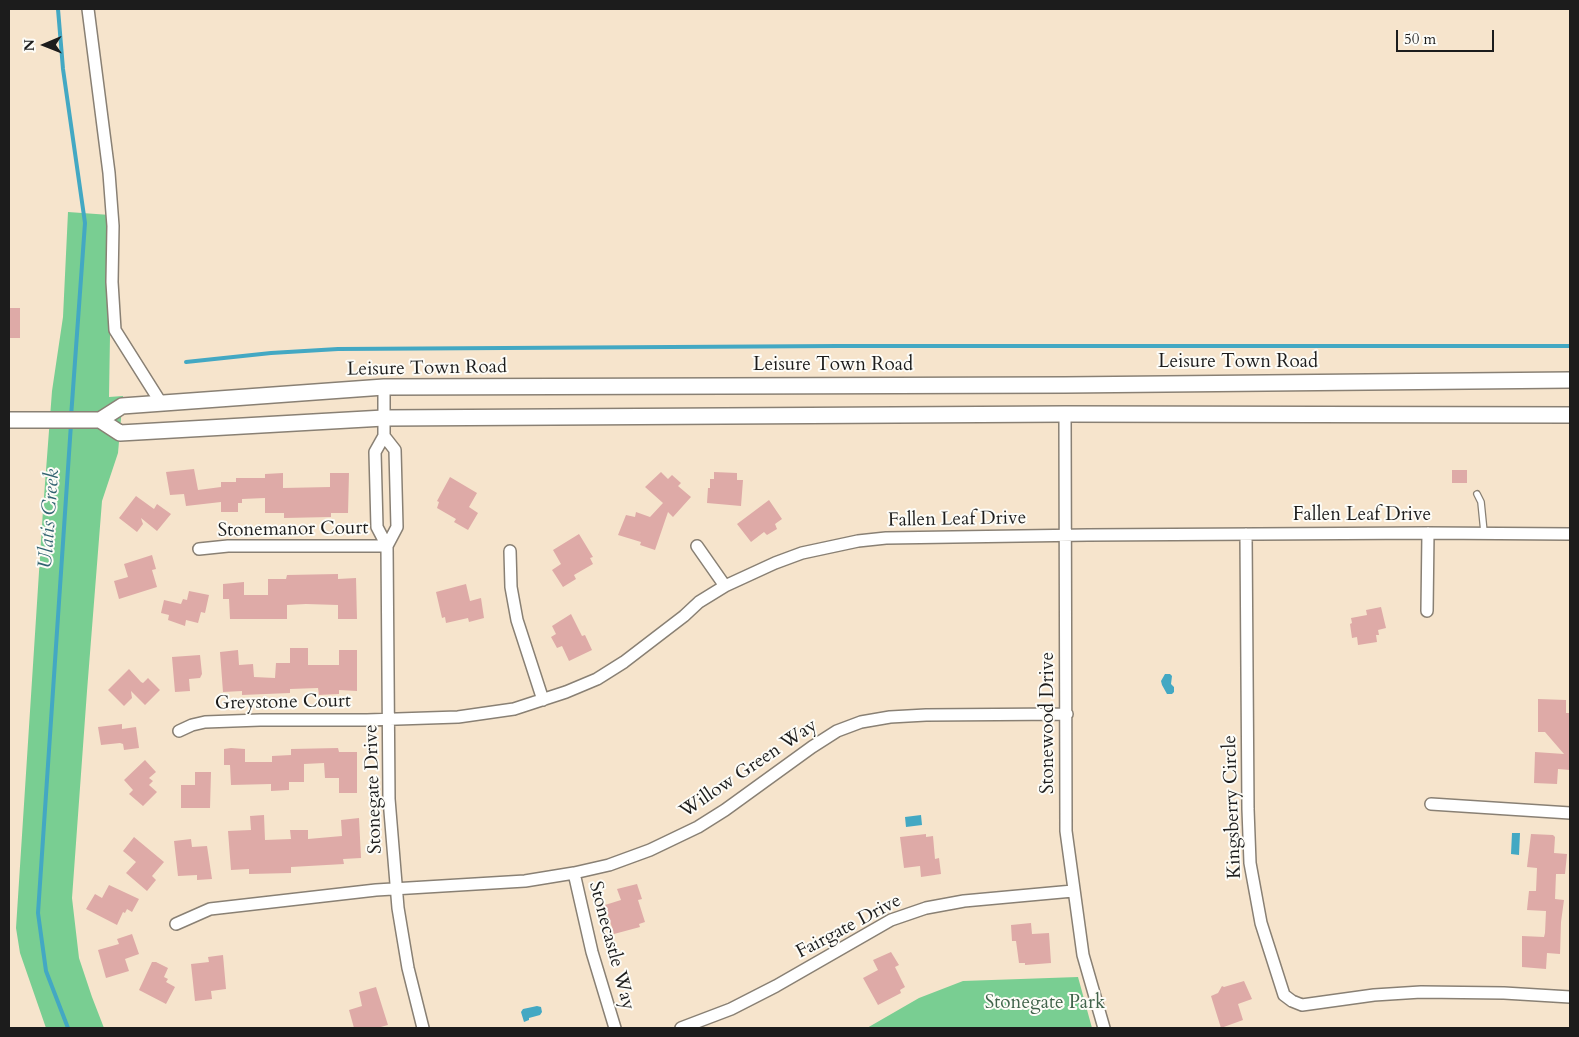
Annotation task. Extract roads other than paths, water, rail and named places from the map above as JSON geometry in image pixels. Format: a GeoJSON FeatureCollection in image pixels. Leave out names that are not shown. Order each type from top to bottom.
{"type":"FeatureCollection","features":[{"type":"Feature","properties":{"kind":"main road","name":"Leisure Town Road"},"geometry":{"type":"LineString","coordinates":[[100,420],[122,406],[384,387],[1065,385],[1570,380]]}},
{"type":"Feature","properties":{"kind":"main road"},"geometry":{"type":"LineString","coordinates":[[9,420],[100,420],[120,432],[384,418],[1065,414],[1570,415]]}},
{"type":"Feature","properties":{"kind":"street"},"geometry":{"type":"LineString","coordinates":[[88,9],[109,173],[113,226],[112,282],[115,330],[161,403]]}},
{"type":"Feature","properties":{"kind":"street","name":"Stonegate Drive"},"geometry":{"type":"LineString","coordinates":[[384,387],[384,436],[375,452],[377,527],[387,546],[389,799],[395,889],[408,968],[423,1028]]}},
{"type":"Feature","properties":{"kind":"street","name":"Stonewood Drive"},"geometry":{"type":"LineString","coordinates":[[1065,414],[1066,831],[1083,955],[1104,1028]]}},
{"type":"Feature","properties":{"kind":"street","name":"Stonegate Drive"},"geometry":{"type":"LineString","coordinates":[[384,436],[395,450],[397,527],[387,546]]}},
{"type":"Feature","properties":{"kind":"street"},"geometry":{"type":"LineString","coordinates":[[1427,611],[1428,532]]}},
{"type":"Feature","properties":{"kind":"street","name":"Fallen Leaf Drive"},"geometry":{"type":"LineString","coordinates":[[389,720],[458,718],[488,714],[514,709],[566,692],[597,679],[624,662],[699,602],[725,586],[802,553],[858,541],[886,538],[1428,532],[1570,534]]}},
{"type":"Feature","properties":{"kind":"street","name":"Kingsberry Circle"},"geometry":{"type":"LineString","coordinates":[[1246,534],[1250,855],[1261,924],[1284,994],[1292,1001],[1302,1005],[1374,995],[1421,992],[1504,993],[1570,997]]}},
{"type":"Feature","properties":{"kind":"street","name":"Stonemanor Court"},"geometry":{"type":"LineString","coordinates":[[199,549],[228,546],[387,546]]}},
{"type":"Feature","properties":{"kind":"street"},"geometry":{"type":"LineString","coordinates":[[697,546],[725,586]]}},
{"type":"Feature","properties":{"kind":"street"},"geometry":{"type":"LineString","coordinates":[[510,551],[511,587],[517,620],[543,700]]}},
{"type":"Feature","properties":{"kind":"street","name":"Willow Green Way"},"geometry":{"type":"LineString","coordinates":[[176,924],[210,909],[395,889],[524,881],[609,865],[650,850],[698,827],[725,810],[812,747],[837,731],[861,722],[890,717],[926,715],[1067,714]]}},
{"type":"Feature","properties":{"kind":"street","name":"Greystone Court"},"geometry":{"type":"LineString","coordinates":[[179,731],[205,722],[389,720]]}},
{"type":"Feature","properties":{"kind":"street"},"geometry":{"type":"LineString","coordinates":[[1431,804],[1570,813]]}},
{"type":"Feature","properties":{"kind":"street","name":"Stonecastle Way"},"geometry":{"type":"LineString","coordinates":[[574,873],[592,952],[615,1028]]}},
{"type":"Feature","properties":{"kind":"street","name":"Fairgate Drive"},"geometry":{"type":"LineString","coordinates":[[680,1028],[731,1009],[776,986],[891,920],[926,908],[964,902],[1074,891]]}},
{"type":"Feature","properties":{"kind":"lane"},"geometry":{"type":"LineString","coordinates":[[1477,494],[1482,502],[1484,532]]}},
{"type":"Feature","properties":{"kind":"water"},"geometry":{"type":"Polygon","coordinates":[[[1165,674],[1172,676],[1171,684],[1174,687],[1174,692],[1172,694],[1167,694],[1162,685],[1161,681],[1165,674]]]}},
{"type":"Feature","properties":{"kind":"water"},"geometry":{"type":"Polygon","coordinates":[[[921,815],[922,825],[906,827],[905,817],[921,815]]]}},
{"type":"Feature","properties":{"kind":"water"},"geometry":{"type":"Polygon","coordinates":[[[1512,833],[1520,833],[1519,855],[1511,854],[1512,833]]]}},
{"type":"Feature","properties":{"kind":"water"},"geometry":{"type":"Polygon","coordinates":[[[541,1007],[542,1012],[540,1015],[529,1018],[529,1020],[524,1022],[521,1012],[523,1009],[541,1007]]]}},
{"type":"Feature","properties":{"kind":"waterway","name":"Ulatis Creek"},"geometry":{"type":"LineString","coordinates":[[58,9],[63,69],[85,223],[71,417]]}},
{"type":"Feature","properties":{"kind":"waterway"},"geometry":{"type":"LineString","coordinates":[[186,362],[271,353],[338,349],[838,346],[1570,346]]}},
{"type":"Feature","properties":{"kind":"waterway","name":"Ulatis Creek"},"geometry":{"type":"LineString","coordinates":[[68,1028],[46,971],[38,913],[71,424]]}},
{"type":"Feature","properties":{"kind":"park label","name":"Stonegate Park"},"geometry":{"type":"Point","coordinates":[1045,1004]}}]}
